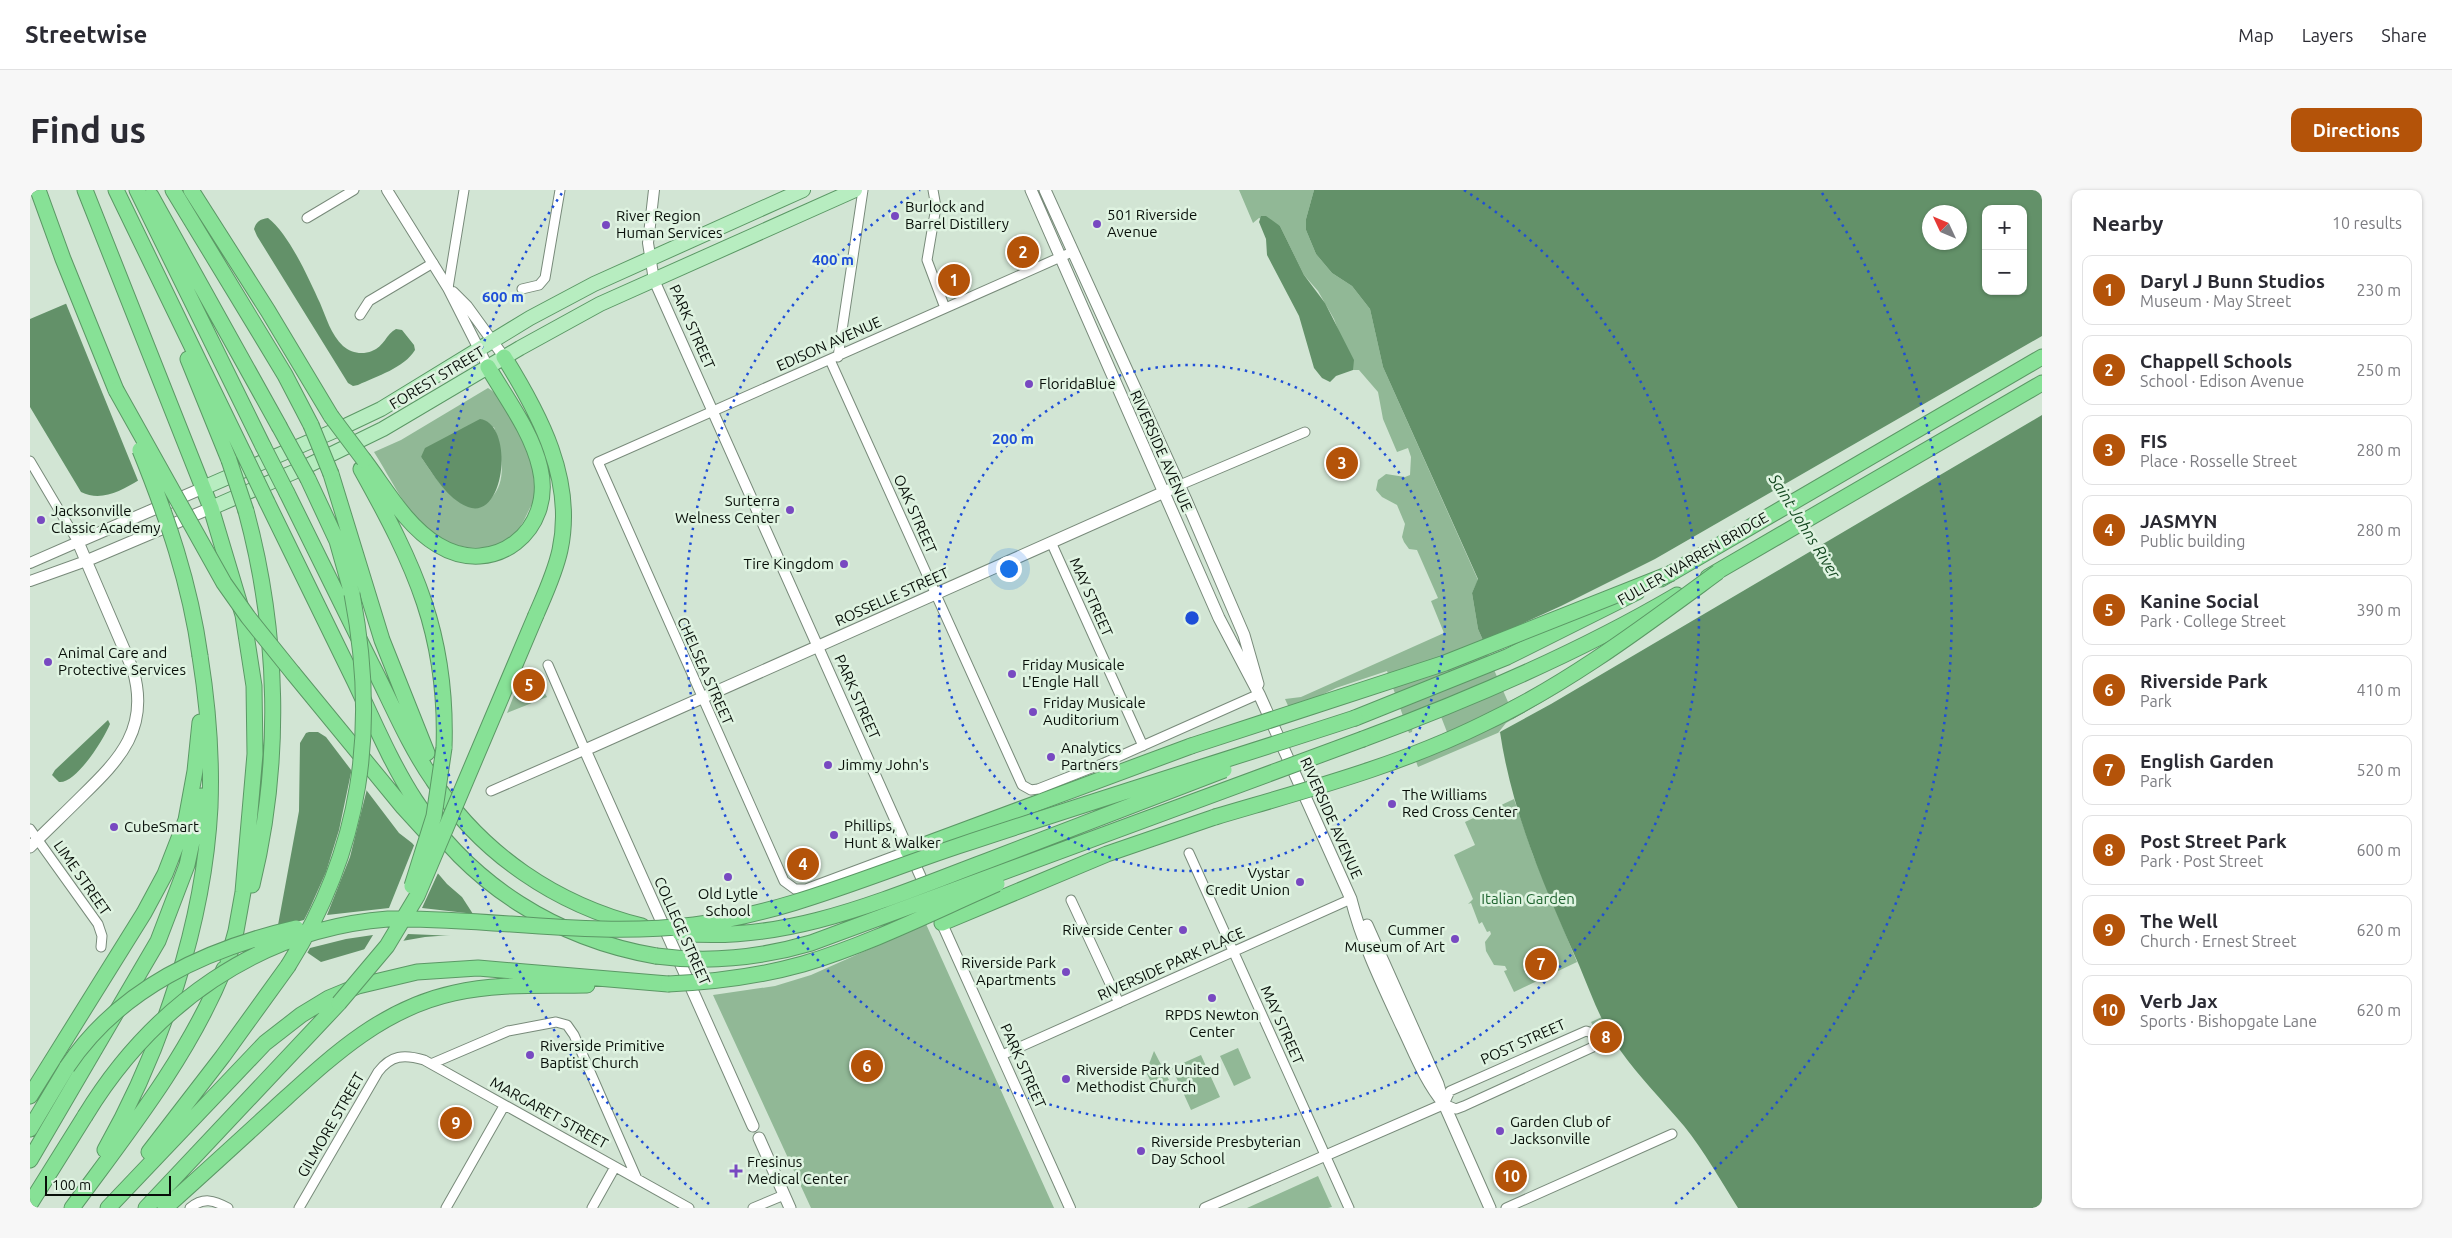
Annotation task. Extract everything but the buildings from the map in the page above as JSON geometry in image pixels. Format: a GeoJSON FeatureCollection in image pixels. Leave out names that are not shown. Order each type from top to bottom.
{"type":"FeatureCollection","features":[{"type":"Feature","properties":{"kind":"highway"},"geometry":{"type":"LineString","coordinates":[[38,190],[63,259],[172,531],[190,596],[207,702],[210,745],[210,806],[205,858],[192,926],[173,994],[153,1048],[126,1110],[71,1208]]}},
{"type":"Feature","properties":{"kind":"highway"},"geometry":{"type":"LineString","coordinates":[[85,190],[211,508],[242,615],[254,686],[256,717],[254,776],[245,874],[236,931],[228,960]]}},
{"type":"Feature","properties":{"kind":"highway"},"geometry":{"type":"LineString","coordinates":[[137,190],[419,757],[443,795],[478,835],[508,862],[544,886],[588,908],[642,926],[679,932],[722,935],[769,932],[813,922],[912,889],[1355,718]]}},
{"type":"Feature","properties":{"kind":"highway"},"geometry":{"type":"LineString","coordinates":[[106,1208],[210,1075],[288,966],[319,912],[346,839],[362,761],[365,700],[359,633],[341,554],[321,505],[148,190]]}},
{"type":"Feature","properties":{"kind":"highway"},"geometry":{"type":"LineString","coordinates":[[173,190],[282,370],[310,425],[331,474],[347,519],[382,640],[410,713],[437,773],[478,835]]}},
{"type":"Feature","properties":{"kind":"highway"},"geometry":{"type":"LineString","coordinates":[[190,190],[361,461],[410,520],[440,546],[455,553],[477,556],[494,554],[515,544],[527,532],[538,513],[542,494],[542,474],[534,448],[488,367]]}},
{"type":"Feature","properties":{"kind":"highway"},"geometry":{"type":"LineString","coordinates":[[119,195],[407,787],[441,836],[496,889]]}},
{"type":"Feature","properties":{"kind":"highway"},"geometry":{"type":"LineString","coordinates":[[71,1208],[175,1064],[206,1010],[228,960],[246,908],[261,840],[269,784],[273,730],[272,675],[267,618],[259,567],[246,511],[230,460],[119,195]]}},
{"type":"Feature","properties":{"kind":"highway"},"geometry":{"type":"LineString","coordinates":[[146,1208],[339,1003],[387,946],[418,896],[556,567],[561,544],[564,515],[562,485],[557,464],[547,438],[504,357]]}},
{"type":"Feature","properties":{"kind":"highway","name":"FULLER WARREN BRIDGE"},"geometry":{"type":"LineString","coordinates":[[1355,718],[1507,657],[1590,617],[1672,573],[2042,357]]}},
{"type":"Feature","properties":{"kind":"highway","name":"FULLER WARREN BRIDGE"},"geometry":{"type":"LineString","coordinates":[[1160,814],[1470,698],[1558,658],[1718,572],[2042,383]]}},
{"type":"Feature","properties":{"kind":"highway"},"geometry":{"type":"LineString","coordinates":[[116,390],[224,583],[248,617],[418,825],[453,858],[496,889],[533,913],[579,936],[618,948],[656,956],[722,959],[768,954],[797,947],[1160,814]]}},
{"type":"Feature","properties":{"kind":"highway"},"geometry":{"type":"LineString","coordinates":[[339,1003],[384,942],[412,888],[434,816],[444,748],[442,680],[427,606],[405,549],[361,461]]}},
{"type":"Feature","properties":{"kind":"highway"},"geometry":{"type":"LineString","coordinates":[[942,923],[1107,854],[1215,817],[1380,768],[1484,724],[1524,703],[1600,657],[1718,572]]}},
{"type":"Feature","properties":{"kind":"highway"},"geometry":{"type":"LineString","coordinates":[[908,851],[1191,746],[1431,668],[1672,573]]}},
{"type":"Feature","properties":{"kind":"highway"},"geometry":{"type":"LineString","coordinates":[[30,1096],[151,901],[177,847],[188,811],[198,751],[202,702],[200,656]]}},
{"type":"Feature","properties":{"kind":"highway"},"geometry":{"type":"LineString","coordinates":[[30,1129],[67,1066],[92,1033],[123,1004],[149,985],[183,967],[285,930],[330,922],[418,919],[617,930],[693,925],[738,918],[812,898],[1014,828],[1355,718]]}},
{"type":"Feature","properties":{"kind":"highway"},"geometry":{"type":"LineString","coordinates":[[30,1160],[137,981],[164,928],[191,851],[210,745]]}},
{"type":"Feature","properties":{"kind":"highway"},"geometry":{"type":"LineString","coordinates":[[165,1208],[344,1047],[375,1025],[409,1008],[446,995],[483,988],[668,984],[740,977],[818,959],[861,943],[1160,814]]}},
{"type":"Feature","properties":{"kind":"highway"},"geometry":{"type":"LineString","coordinates":[[30,1204],[107,1082],[136,1046],[168,1014],[210,981],[256,954],[284,941],[327,928],[372,920]]}},
{"type":"Feature","properties":{"kind":"highway"},"geometry":{"type":"LineString","coordinates":[[106,1208],[265,1043],[301,1015],[358,986],[417,972],[478,968],[668,984]]}},
{"type":"Feature","properties":{"kind":"main road","name":"FOREST STREET"},"geometry":{"type":"LineString","coordinates":[[78,542],[360,419],[421,386],[548,307],[649,258],[803,190]]}},
{"type":"Feature","properties":{"kind":"main road","name":"FOREST STREET"},"geometry":{"type":"LineString","coordinates":[[86,561],[351,446],[415,412],[504,357],[566,322],[654,280],[855,190]]}},
{"type":"Feature","properties":{"kind":"main road","name":"RIVERSIDE AVENUE"},"geometry":{"type":"LineString","coordinates":[[1030,190],[1222,624],[1258,694],[1351,899],[1362,915],[1438,1084],[1444,1104],[1490,1208]]}},
{"type":"Feature","properties":{"kind":"main road","name":"RIVERSIDE AVENUE"},"geometry":{"type":"LineString","coordinates":[[1045,190],[1130,380],[1180,485],[1247,643],[1258,694]]}},
{"type":"Feature","properties":{"kind":"main road"},"geometry":{"type":"LineString","coordinates":[[1108,367],[1130,380]]}},
{"type":"Feature","properties":{"kind":"main road","name":"ROSSELLE STREET"},"geometry":{"type":"LineString","coordinates":[[585,750],[1180,485]]}},
{"type":"Feature","properties":{"kind":"main road"},"geometry":{"type":"LineString","coordinates":[[34,844],[115,764],[130,739],[137,713],[138,692],[133,670],[78,542]]}},
{"type":"Feature","properties":{"kind":"main road","name":"COLLEGE STREET"},"geometry":{"type":"LineString","coordinates":[[585,750],[753,1126]]}},
{"type":"Feature","properties":{"kind":"main road","name":"COLLEGE STREET"},"geometry":{"type":"LineString","coordinates":[[758,1138],[790,1208]]}},
{"type":"Feature","properties":{"kind":"street"},"geometry":{"type":"LineString","coordinates":[[307,218],[354,190]]}},
{"type":"Feature","properties":{"kind":"street"},"geometry":{"type":"LineString","coordinates":[[387,190],[448,288],[488,367]]}},
{"type":"Feature","properties":{"kind":"street"},"geometry":{"type":"LineString","coordinates":[[448,288],[464,190]]}},
{"type":"Feature","properties":{"kind":"street"},"geometry":{"type":"LineString","coordinates":[[522,289],[539,285],[546,278],[560,190]]}},
{"type":"Feature","properties":{"kind":"street","name":"PARK STREET"},"geometry":{"type":"LineString","coordinates":[[654,190],[648,243],[654,280],[714,411],[908,851],[1070,1208]]}},
{"type":"Feature","properties":{"kind":"street"},"geometry":{"type":"LineString","coordinates":[[834,358],[863,190]]}},
{"type":"Feature","properties":{"kind":"street"},"geometry":{"type":"LineString","coordinates":[[933,190],[936,207],[927,260],[945,308]]}},
{"type":"Feature","properties":{"kind":"street","name":"EDISON AVENUE"},"geometry":{"type":"LineString","coordinates":[[598,462],[1072,252]]}},
{"type":"Feature","properties":{"kind":"street"},"geometry":{"type":"LineString","coordinates":[[360,314],[369,301],[432,263]]}},
{"type":"Feature","properties":{"kind":"street"},"geometry":{"type":"LineString","coordinates":[[448,288],[468,306],[504,357]]}},
{"type":"Feature","properties":{"kind":"street","name":"OAK STREET"},"geometry":{"type":"LineString","coordinates":[[834,358],[1017,779],[1025,788],[1038,789],[1143,746]]}},
{"type":"Feature","properties":{"kind":"street","name":"ROSSELLE STREET"},"geometry":{"type":"LineString","coordinates":[[1180,485],[1305,432]]}},
{"type":"Feature","properties":{"kind":"street"},"geometry":{"type":"LineString","coordinates":[[30,461],[78,542]]}},
{"type":"Feature","properties":{"kind":"street","name":"CHELSEA STREET"},"geometry":{"type":"LineString","coordinates":[[598,462],[782,878],[792,887],[802,890],[908,851]]}},
{"type":"Feature","properties":{"kind":"street","name":"FOREST STREET"},"geometry":{"type":"LineString","coordinates":[[30,563],[78,542]]}},
{"type":"Feature","properties":{"kind":"street","name":"MAY STREET"},"geometry":{"type":"LineString","coordinates":[[1051,542],[1143,746]]}},
{"type":"Feature","properties":{"kind":"street","name":"FOREST STREET"},"geometry":{"type":"LineString","coordinates":[[30,581],[86,561]]}},
{"type":"Feature","properties":{"kind":"street","name":"COLLEGE STREET"},"geometry":{"type":"LineString","coordinates":[[548,666],[585,750]]}},
{"type":"Feature","properties":{"kind":"street"},"geometry":{"type":"LineString","coordinates":[[1143,746],[1258,694]]}},
{"type":"Feature","properties":{"kind":"street","name":"ROSSELLE STREET"},"geometry":{"type":"LineString","coordinates":[[491,791],[585,750]]}},
{"type":"Feature","properties":{"kind":"street","name":"LIME STREET"},"geometry":{"type":"LineString","coordinates":[[30,829],[34,844],[98,924],[102,936],[101,947]]}},
{"type":"Feature","properties":{"kind":"street","name":"MAY STREET"},"geometry":{"type":"LineString","coordinates":[[1189,853],[1349,1208]]}},
{"type":"Feature","properties":{"kind":"street","name":"RIVERSIDE PARK PLACE"},"geometry":{"type":"LineString","coordinates":[[1002,1055],[1351,899]]}},
{"type":"Feature","properties":{"kind":"street"},"geometry":{"type":"LineString","coordinates":[[1071,900],[1119,1003]]}},
{"type":"Feature","properties":{"kind":"street"},"geometry":{"type":"LineString","coordinates":[[430,1064],[508,1031],[556,1022],[567,1025],[574,1035],[637,1179]]}},
{"type":"Feature","properties":{"kind":"street","name":"POST STREET"},"geometry":{"type":"LineString","coordinates":[[1208,1207],[1444,1104],[1450,1091],[1581,1033],[1591,1032],[1598,1040],[1593,1047],[1464,1106],[1456,1109],[1444,1104]]}},
{"type":"Feature","properties":{"kind":"street","name":"MARGARET STREET"},"geometry":{"type":"LineString","coordinates":[[392,1058],[411,1056],[430,1064],[689,1208]]}},
{"type":"Feature","properties":{"kind":"street","name":"GILMORE STREET"},"geometry":{"type":"LineString","coordinates":[[299,1208],[378,1072],[392,1058]]}},
{"type":"Feature","properties":{"kind":"street"},"geometry":{"type":"LineString","coordinates":[[446,1208],[504,1106]]}},
{"type":"Feature","properties":{"kind":"street","name":"COLLEGE STREET"},"geometry":{"type":"LineString","coordinates":[[753,1126],[758,1138]]}},
{"type":"Feature","properties":{"kind":"street"},"geometry":{"type":"LineString","coordinates":[[1506,1208],[1672,1134]]}},
{"type":"Feature","properties":{"kind":"street"},"geometry":{"type":"LineString","coordinates":[[592,1208],[615,1167]]}},
{"type":"Feature","properties":{"kind":"street"},"geometry":{"type":"LineString","coordinates":[[753,1208],[784,1195]]}},
{"type":"Feature","properties":{"kind":"street"},"geometry":{"type":"LineString","coordinates":[[190,1208],[205,1200],[214,1201],[228,1208]]}},
{"type":"Feature","properties":{"kind":"green space"},"geometry":{"type":"Polygon","coordinates":[[[1239,190],[1314,190],[1306,219],[1306,230],[1316,254],[1332,273],[1352,286],[1370,309],[1383,367],[1478,580],[1472,593],[1478,629],[1516,715],[1500,732],[1418,767],[1412,750],[1447,732],[1438,709],[1413,723],[1412,732],[1409,733],[1387,671],[1336,688],[1290,710],[1285,699],[1301,697],[1444,633],[1431,601],[1438,598],[1417,550],[1409,549],[1404,542],[1402,537],[1405,524],[1397,505],[1382,497],[1376,490],[1378,480],[1386,474],[1405,477],[1410,475],[1411,457],[1408,448],[1397,452],[1383,419],[1378,392],[1359,370],[1353,370],[1353,360],[1334,319],[1318,291],[1304,275],[1280,226],[1259,218],[1253,223],[1239,190]]]}},
{"type":"Feature","properties":{"kind":"green space"},"geometry":{"type":"Polygon","coordinates":[[[488,388],[493,391],[504,405],[519,434],[531,459],[537,478],[537,494],[523,523],[506,540],[483,548],[458,546],[436,536],[411,511],[374,452],[401,440],[488,388]],[[494,427],[421,457],[438,481],[451,495],[458,501],[475,508],[490,499],[497,490],[500,481],[502,463],[494,427]]]}},
{"type":"Feature","properties":{"kind":"green space"},"geometry":{"type":"Polygon","coordinates":[[[524,670],[533,673],[547,697],[507,713],[524,670]]]}},
{"type":"Feature","properties":{"kind":"green space","name":"Italian Garden"},"geometry":{"type":"Polygon","coordinates":[[[1514,799],[1533,855],[1577,962],[1514,992],[1504,971],[1507,970],[1505,966],[1494,965],[1486,951],[1485,942],[1491,934],[1490,931],[1487,932],[1482,922],[1479,924],[1471,903],[1468,904],[1473,899],[1454,855],[1475,845],[1465,822],[1514,799]]]}},
{"type":"Feature","properties":{"kind":"green space"},"geometry":{"type":"Polygon","coordinates":[[[926,924],[1054,1208],[811,1208],[713,995],[775,986],[811,975],[926,924]]]}},
{"type":"Feature","properties":{"kind":"green space"},"geometry":{"type":"Polygon","coordinates":[[[1602,1017],[1616,1043],[1605,1048],[1591,1022],[1602,1017]]]}},
{"type":"Feature","properties":{"kind":"green space"},"geometry":{"type":"Polygon","coordinates":[[[1238,1048],[1251,1078],[1234,1086],[1220,1056],[1238,1048]]]}},
{"type":"Feature","properties":{"kind":"green space"},"geometry":{"type":"Polygon","coordinates":[[[1154,1051],[1169,1080],[1153,1086],[1146,1072],[1154,1051]]]}},
{"type":"Feature","properties":{"kind":"green space"},"geometry":{"type":"Polygon","coordinates":[[[1201,1055],[1220,1097],[1191,1110],[1172,1068],[1201,1055]]]}},
{"type":"Feature","properties":{"kind":"green space"},"geometry":{"type":"Polygon","coordinates":[[[1318,1176],[1332,1207],[1247,1208],[1318,1176]]]}},
{"type":"Feature","properties":{"kind":"water","name":"Saint Johns River"},"geometry":{"type":"Polygon","coordinates":[[[1314,190],[2042,190],[2042,1208],[1738,1208],[1684,1126],[1627,1060],[1597,1009],[1543,880],[1513,792],[1500,732],[1516,715],[1478,629],[1472,593],[1478,579],[1383,367],[1370,309],[1352,286],[1332,273],[1316,254],[1306,230],[1306,219],[1314,190]]]}},
{"type":"Feature","properties":{"kind":"water"},"geometry":{"type":"Polygon","coordinates":[[[1261,216],[1266,216],[1280,226],[1304,275],[1325,303],[1354,360],[1353,370],[1336,376],[1330,382],[1322,378],[1314,368],[1299,316],[1267,255],[1266,239],[1259,222],[1261,216]]]}},
{"type":"Feature","properties":{"kind":"water"},"geometry":{"type":"Polygon","coordinates":[[[268,218],[276,225],[298,258],[339,342],[350,350],[364,353],[379,347],[396,329],[402,330],[414,345],[415,350],[404,362],[390,371],[358,385],[353,386],[348,383],[257,236],[254,229],[256,224],[268,218]]]}},
{"type":"Feature","properties":{"kind":"water"},"geometry":{"type":"Polygon","coordinates":[[[77,299],[139,480],[111,494],[96,496],[81,492],[30,407],[30,319],[77,299]]]}},
{"type":"Feature","properties":{"kind":"water"},"geometry":{"type":"Polygon","coordinates":[[[480,419],[491,425],[498,437],[501,453],[501,470],[497,487],[490,500],[481,507],[468,507],[447,492],[421,457],[425,448],[480,419]]]}},
{"type":"Feature","properties":{"kind":"water"},"geometry":{"type":"Polygon","coordinates":[[[108,720],[110,724],[107,731],[89,759],[73,776],[66,781],[59,782],[52,775],[55,770],[108,720]]]}},
{"type":"Feature","properties":{"kind":"water"},"geometry":{"type":"Polygon","coordinates":[[[318,732],[326,737],[399,833],[412,843],[447,884],[462,897],[473,914],[451,935],[425,937],[379,945],[321,962],[305,951],[278,925],[299,811],[300,743],[306,733],[318,732]]]}},
{"type":"Feature","properties":{"kind":"pier"},"geometry":{"type":"Polygon","coordinates":[[[76,296],[148,455],[146,474],[139,483],[65,301],[76,296]]]}},
{"type":"Feature","properties":{"kind":"pier"},"geometry":{"type":"Polygon","coordinates":[[[2042,336],[2042,415],[1551,704],[1498,733],[1506,723],[1563,690],[1509,720],[1541,686],[1508,702],[1482,642],[1561,606],[1655,559],[2042,336]]]}},
{"type":"Feature","properties":{"kind":"pier"},"geometry":{"type":"Polygon","coordinates":[[[352,768],[367,789],[350,857],[327,915],[389,908],[415,843],[439,871],[422,908],[475,914],[472,925],[463,933],[457,936],[408,934],[402,943],[362,953],[373,935],[346,939],[310,948],[306,955],[294,949],[276,927],[304,920],[310,908],[326,872],[339,830],[352,768]]]}},
{"type":"Feature","properties":{"kind":"place","name":"Burlock and Barrel Distillery"},"geometry":{"type":"Point","coordinates":[895,216]}},
{"type":"Feature","properties":{"kind":"place","name":"501 Riverside Avenue"},"geometry":{"type":"Point","coordinates":[1097,224]}},
{"type":"Feature","properties":{"kind":"place","name":"River Region Human Services"},"geometry":{"type":"Point","coordinates":[606,225]}},
{"type":"Feature","properties":{"kind":"place","name":"Chappell Schools"},"geometry":{"type":"Point","coordinates":[1023,252]}},
{"type":"Feature","properties":{"kind":"place","name":"Daryl J Bunn Studios"},"geometry":{"type":"Point","coordinates":[954,280]}},
{"type":"Feature","properties":{"kind":"place","name":"FloridaBlue"},"geometry":{"type":"Point","coordinates":[1029,384]}},
{"type":"Feature","properties":{"kind":"place","name":"FIS"},"geometry":{"type":"Point","coordinates":[1342,463]}},
{"type":"Feature","properties":{"kind":"place","name":"Surterra Welness Center"},"geometry":{"type":"Point","coordinates":[790,510]}},
{"type":"Feature","properties":{"kind":"place","name":"Jacksonville Classic Academy"},"geometry":{"type":"Point","coordinates":[41,520]}},
{"type":"Feature","properties":{"kind":"place","name":"Tire Kingdom"},"geometry":{"type":"Point","coordinates":[844,564]}},
{"type":"Feature","properties":{"kind":"place","name":"Animal Care and Protective Services"},"geometry":{"type":"Point","coordinates":[48,662]}},
{"type":"Feature","properties":{"kind":"place","name":"Friday Musicale L'Engle Hall"},"geometry":{"type":"Point","coordinates":[1012,674]}},
{"type":"Feature","properties":{"kind":"place","name":"Kanine Social"},"geometry":{"type":"Point","coordinates":[529,685]}},
{"type":"Feature","properties":{"kind":"place","name":"Friday Musicale Auditorium"},"geometry":{"type":"Point","coordinates":[1033,712]}},
{"type":"Feature","properties":{"kind":"place","name":"Analytics Partners"},"geometry":{"type":"Point","coordinates":[1051,757]}},
{"type":"Feature","properties":{"kind":"place","name":"Jimmy John's"},"geometry":{"type":"Point","coordinates":[828,765]}},
{"type":"Feature","properties":{"kind":"place","name":"The Williams Red Cross Center"},"geometry":{"type":"Point","coordinates":[1392,804]}},
{"type":"Feature","properties":{"kind":"place","name":"CubeSmart"},"geometry":{"type":"Point","coordinates":[114,827]}},
{"type":"Feature","properties":{"kind":"place","name":"Phillips, Hunt & Walker"},"geometry":{"type":"Point","coordinates":[834,835]}},
{"type":"Feature","properties":{"kind":"place","name":"JASMYN"},"geometry":{"type":"Point","coordinates":[803,864]}},
{"type":"Feature","properties":{"kind":"place","name":"Old Lytle School"},"geometry":{"type":"Point","coordinates":[728,877]}},
{"type":"Feature","properties":{"kind":"place","name":"Vystar Credit Union"},"geometry":{"type":"Point","coordinates":[1300,882]}},
{"type":"Feature","properties":{"kind":"place","name":"Riverside Center"},"geometry":{"type":"Point","coordinates":[1183,930]}},
{"type":"Feature","properties":{"kind":"place","name":"Cummer Museum of Art"},"geometry":{"type":"Point","coordinates":[1455,939]}},
{"type":"Feature","properties":{"kind":"place","name":"English Garden"},"geometry":{"type":"Point","coordinates":[1541,964]}},
{"type":"Feature","properties":{"kind":"place","name":"Riverside Park Apartments"},"geometry":{"type":"Point","coordinates":[1066,972]}},
{"type":"Feature","properties":{"kind":"place","name":"RPDS Newton Center"},"geometry":{"type":"Point","coordinates":[1212,998]}},
{"type":"Feature","properties":{"kind":"place","name":"Post Street Park"},"geometry":{"type":"Point","coordinates":[1606,1037]}},
{"type":"Feature","properties":{"kind":"place","name":"Riverside Primitive Baptist Church"},"geometry":{"type":"Point","coordinates":[530,1055]}},
{"type":"Feature","properties":{"kind":"place","name":"Riverside Park"},"geometry":{"type":"Point","coordinates":[867,1066]}},
{"type":"Feature","properties":{"kind":"place","name":"Riverside Park United Methodist Church"},"geometry":{"type":"Point","coordinates":[1066,1079]}},
{"type":"Feature","properties":{"kind":"place","name":"The Well"},"geometry":{"type":"Point","coordinates":[456,1123]}},
{"type":"Feature","properties":{"kind":"place","name":"Garden Club of Jacksonville"},"geometry":{"type":"Point","coordinates":[1500,1131]}},
{"type":"Feature","properties":{"kind":"place","name":"Riverside Presbyterian Day School"},"geometry":{"type":"Point","coordinates":[1141,1151]}},
{"type":"Feature","properties":{"kind":"place","name":"Fresinus Medical Center"},"geometry":{"type":"Point","coordinates":[736,1171]}},
{"type":"Feature","properties":{"kind":"place","name":"Verb Jax"},"geometry":{"type":"Point","coordinates":[1511,1176]}}]}
